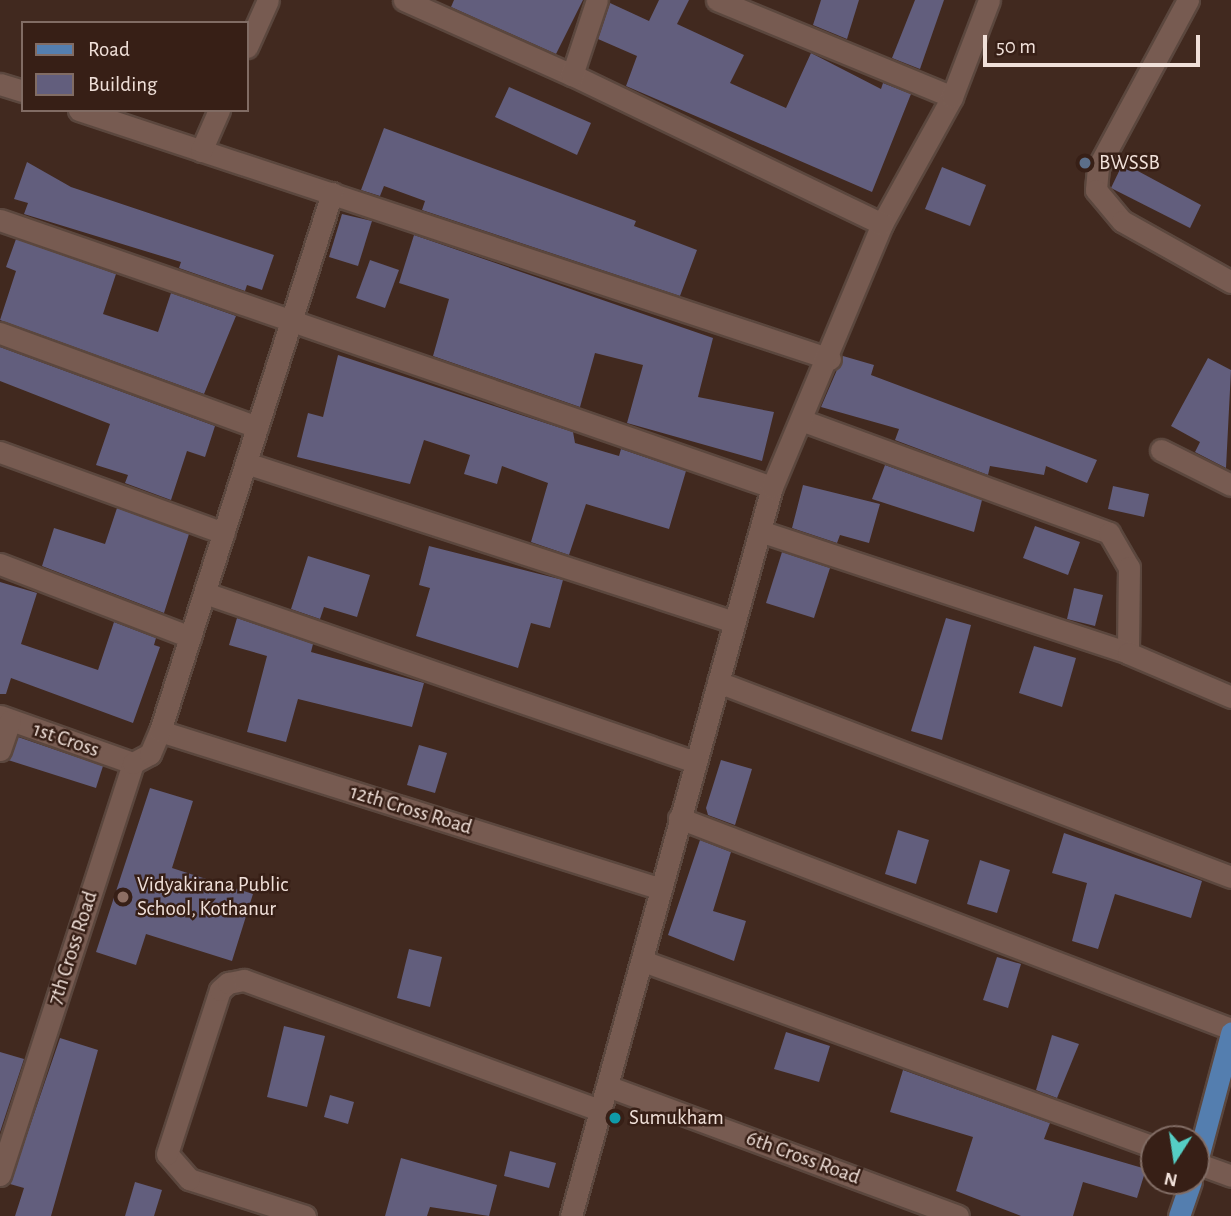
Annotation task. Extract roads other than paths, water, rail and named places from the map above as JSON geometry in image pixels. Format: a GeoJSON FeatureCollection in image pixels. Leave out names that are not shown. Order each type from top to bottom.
{"type":"FeatureCollection","features":[{"type":"Feature","properties":{"kind":"main road"},"geometry":{"type":"LineString","coordinates":[[1206,1125],[1231,1031]]}},
{"type":"Feature","properties":{"kind":"main road"},"geometry":{"type":"LineString","coordinates":[[1179,1216],[1186,1195]]}},
{"type":"Feature","properties":{"kind":"street"},"geometry":{"type":"LineString","coordinates":[[248,45],[268,0]]}},
{"type":"Feature","properties":{"kind":"street"},"geometry":{"type":"LineString","coordinates":[[404,0],[572,75],[883,224]]}},
{"type":"Feature","properties":{"kind":"street"},"geometry":{"type":"LineString","coordinates":[[572,75],[597,0]]}},
{"type":"Feature","properties":{"kind":"street"},"geometry":{"type":"LineString","coordinates":[[717,0],[952,96]]}},
{"type":"Feature","properties":{"kind":"street"},"geometry":{"type":"LineString","coordinates":[[571,1216],[772,487],[830,359],[883,224],[952,96],[989,0]]}},
{"type":"Feature","properties":{"kind":"street"},"geometry":{"type":"LineString","coordinates":[[1188,0],[1098,167],[1096,190],[1122,221],[1231,282]]}},
{"type":"Feature","properties":{"kind":"street"},"geometry":{"type":"LineString","coordinates":[[0,84],[21,90]]}},
{"type":"Feature","properties":{"kind":"street"},"geometry":{"type":"LineString","coordinates":[[85,112],[830,359]]}},
{"type":"Feature","properties":{"kind":"street"},"geometry":{"type":"LineString","coordinates":[[201,151],[218,112]]}},
{"type":"Feature","properties":{"kind":"street","name":"7th Cross Road"},"geometry":{"type":"LineString","coordinates":[[0,1175],[133,763],[150,754],[160,731],[332,193]]}},
{"type":"Feature","properties":{"kind":"street"},"geometry":{"type":"LineString","coordinates":[[0,220],[290,324],[772,487]]}},
{"type":"Feature","properties":{"kind":"street"},"geometry":{"type":"LineString","coordinates":[[0,333],[257,427]]}},
{"type":"Feature","properties":{"kind":"street"},"geometry":{"type":"LineString","coordinates":[[801,420],[1109,533],[1129,567],[1128,653]]}},
{"type":"Feature","properties":{"kind":"street"},"geometry":{"type":"LineString","coordinates":[[1161,450],[1231,485]]}},
{"type":"Feature","properties":{"kind":"street"},"geometry":{"type":"LineString","coordinates":[[0,452],[224,533]]}},
{"type":"Feature","properties":{"kind":"street"},"geometry":{"type":"LineString","coordinates":[[246,463],[734,622]]}},
{"type":"Feature","properties":{"kind":"street"},"geometry":{"type":"LineString","coordinates":[[760,531],[1128,653],[1231,697]]}},
{"type":"Feature","properties":{"kind":"street"},"geometry":{"type":"LineString","coordinates":[[0,564],[190,637]]}},
{"type":"Feature","properties":{"kind":"street"},"geometry":{"type":"LineString","coordinates":[[205,593],[695,762]]}},
{"type":"Feature","properties":{"kind":"street"},"geometry":{"type":"LineString","coordinates":[[718,682],[1231,877]]}},
{"type":"Feature","properties":{"kind":"street"},"geometry":{"type":"LineString","coordinates":[[0,750],[5,718]]}},
{"type":"Feature","properties":{"kind":"street","name":"1st Cross"},"geometry":{"type":"LineString","coordinates":[[5,718],[133,763]]}},
{"type":"Feature","properties":{"kind":"street","name":"12th Cross Road"},"geometry":{"type":"LineString","coordinates":[[160,731],[661,889]]}},
{"type":"Feature","properties":{"kind":"street"},"geometry":{"type":"LineString","coordinates":[[679,818],[1231,1031]]}},
{"type":"Feature","properties":{"kind":"street"},"geometry":{"type":"LineString","coordinates":[[643,961],[1140,1142]]}},
{"type":"Feature","properties":{"kind":"street"},"geometry":{"type":"LineString","coordinates":[[305,1216],[189,1179],[167,1154],[220,990],[228,983],[244,980],[602,1111]]}},
{"type":"Feature","properties":{"kind":"street","name":"6th Cross Road"},"geometry":{"type":"LineString","coordinates":[[607,1086],[958,1216]]}},
{"type":"Feature","properties":{"kind":"street"},"geometry":{"type":"LineString","coordinates":[[1210,1169],[1231,1176]]}},
{"type":"Feature","properties":{"kind":"place","name":"BWSSB"},"geometry":{"type":"Point","coordinates":[1085,163]}},
{"type":"Feature","properties":{"kind":"place","name":"Vidyakirana Public School, Kothanur"},"geometry":{"type":"Point","coordinates":[123,897]}},
{"type":"Feature","properties":{"kind":"place","name":"Sumukham"},"geometry":{"type":"Point","coordinates":[615,1118]}}]}
